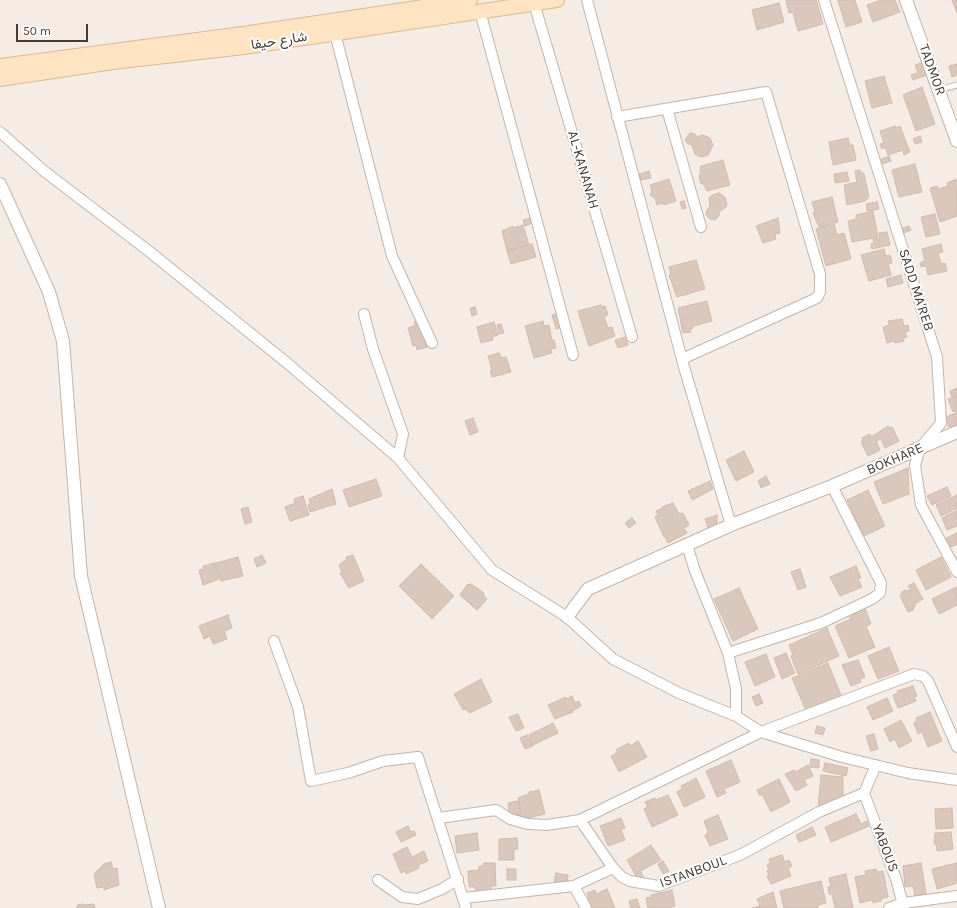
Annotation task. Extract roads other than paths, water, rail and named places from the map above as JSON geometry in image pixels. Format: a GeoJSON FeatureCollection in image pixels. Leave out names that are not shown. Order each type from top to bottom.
{"type":"FeatureCollection","features":[{"type":"Feature","properties":{"kind":"main road","name":"شارع حيفا"},"geometry":{"type":"LineString","coordinates":[[0,66],[250,33],[470,0]]}},
{"type":"Feature","properties":{"kind":"main road","name":"شارع حيفا"},"geometry":{"type":"LineString","coordinates":[[0,79],[335,33],[557,0]]}},
{"type":"Feature","properties":{"kind":"street"},"geometry":{"type":"LineString","coordinates":[[587,0],[682,359],[730,525]]}},
{"type":"Feature","properties":{"kind":"street","name":"SADD MA'REB"},"geometry":{"type":"LineString","coordinates":[[824,0],[937,358],[941,423],[920,448],[915,465],[921,505],[957,572]]}},
{"type":"Feature","properties":{"kind":"street","name":"TADMOR"},"geometry":{"type":"LineString","coordinates":[[906,0],[957,140]]}},
{"type":"Feature","properties":{"kind":"street","name":"AL-KANANAH"},"geometry":{"type":"LineString","coordinates":[[534,3],[632,337]]}},
{"type":"Feature","properties":{"kind":"street"},"geometry":{"type":"LineString","coordinates":[[480,11],[574,355]]}},
{"type":"Feature","properties":{"kind":"street"},"geometry":{"type":"LineString","coordinates":[[335,33],[392,256],[432,343]]}},
{"type":"Feature","properties":{"kind":"street"},"geometry":{"type":"LineString","coordinates":[[617,118],[766,92],[820,274],[821,285],[817,298],[682,359]]}},
{"type":"Feature","properties":{"kind":"street"},"geometry":{"type":"LineString","coordinates":[[667,109],[701,227]]}},
{"type":"Feature","properties":{"kind":"street"},"geometry":{"type":"LineString","coordinates":[[0,132],[44,170],[154,255],[287,363],[398,458],[492,570],[567,617],[613,659],[678,693],[736,716],[761,732],[842,757],[908,773],[957,780]]}},
{"type":"Feature","properties":{"kind":"street"},"geometry":{"type":"LineString","coordinates":[[0,184],[49,292],[63,341],[81,576],[159,908]]}},
{"type":"Feature","properties":{"kind":"street"},"geometry":{"type":"LineString","coordinates":[[364,314],[373,349],[403,434],[398,458]]}},
{"type":"Feature","properties":{"kind":"street","name":"BOKHARE"},"geometry":{"type":"LineString","coordinates":[[567,617],[588,589],[730,525],[832,486],[957,432]]}},
{"type":"Feature","properties":{"kind":"street"},"geometry":{"type":"LineString","coordinates":[[728,653],[821,623],[872,599],[880,593],[881,583],[832,486]]}},
{"type":"Feature","properties":{"kind":"street"},"geometry":{"type":"LineString","coordinates":[[687,545],[694,571],[728,653],[736,689],[736,716]]}},
{"type":"Feature","properties":{"kind":"street"},"geometry":{"type":"LineString","coordinates":[[274,641],[298,707],[311,781],[348,773],[383,761],[418,757],[426,784],[439,818],[465,903],[574,886],[613,868]]}},
{"type":"Feature","properties":{"kind":"street"},"geometry":{"type":"LineString","coordinates":[[439,818],[496,810],[510,819],[528,824],[547,825],[580,820],[761,732],[916,674],[923,676],[928,681],[957,747]]}},
{"type":"Feature","properties":{"kind":"street"},"geometry":{"type":"LineString","coordinates":[[864,793],[876,765]]}},
{"type":"Feature","properties":{"kind":"street","name":"ISTANBOUL"},"geometry":{"type":"LineString","coordinates":[[580,820],[613,868],[630,881],[658,886],[740,855],[819,812],[864,793]]}},
{"type":"Feature","properties":{"kind":"street","name":"YABOUS"},"geometry":{"type":"LineString","coordinates":[[864,793],[896,879],[904,906]]}},
{"type":"Feature","properties":{"kind":"street"},"geometry":{"type":"LineString","coordinates":[[378,880],[402,897],[418,898],[442,889],[458,879]]}},
{"type":"Feature","properties":{"kind":"street"},"geometry":{"type":"LineString","coordinates":[[574,886],[586,908]]}},
{"type":"Feature","properties":{"kind":"street"},"geometry":{"type":"LineString","coordinates":[[889,908],[957,896]]}},
{"type":"Feature","properties":{"kind":"lane"},"geometry":{"type":"LineString","coordinates":[[939,90],[957,85]]}}]}
